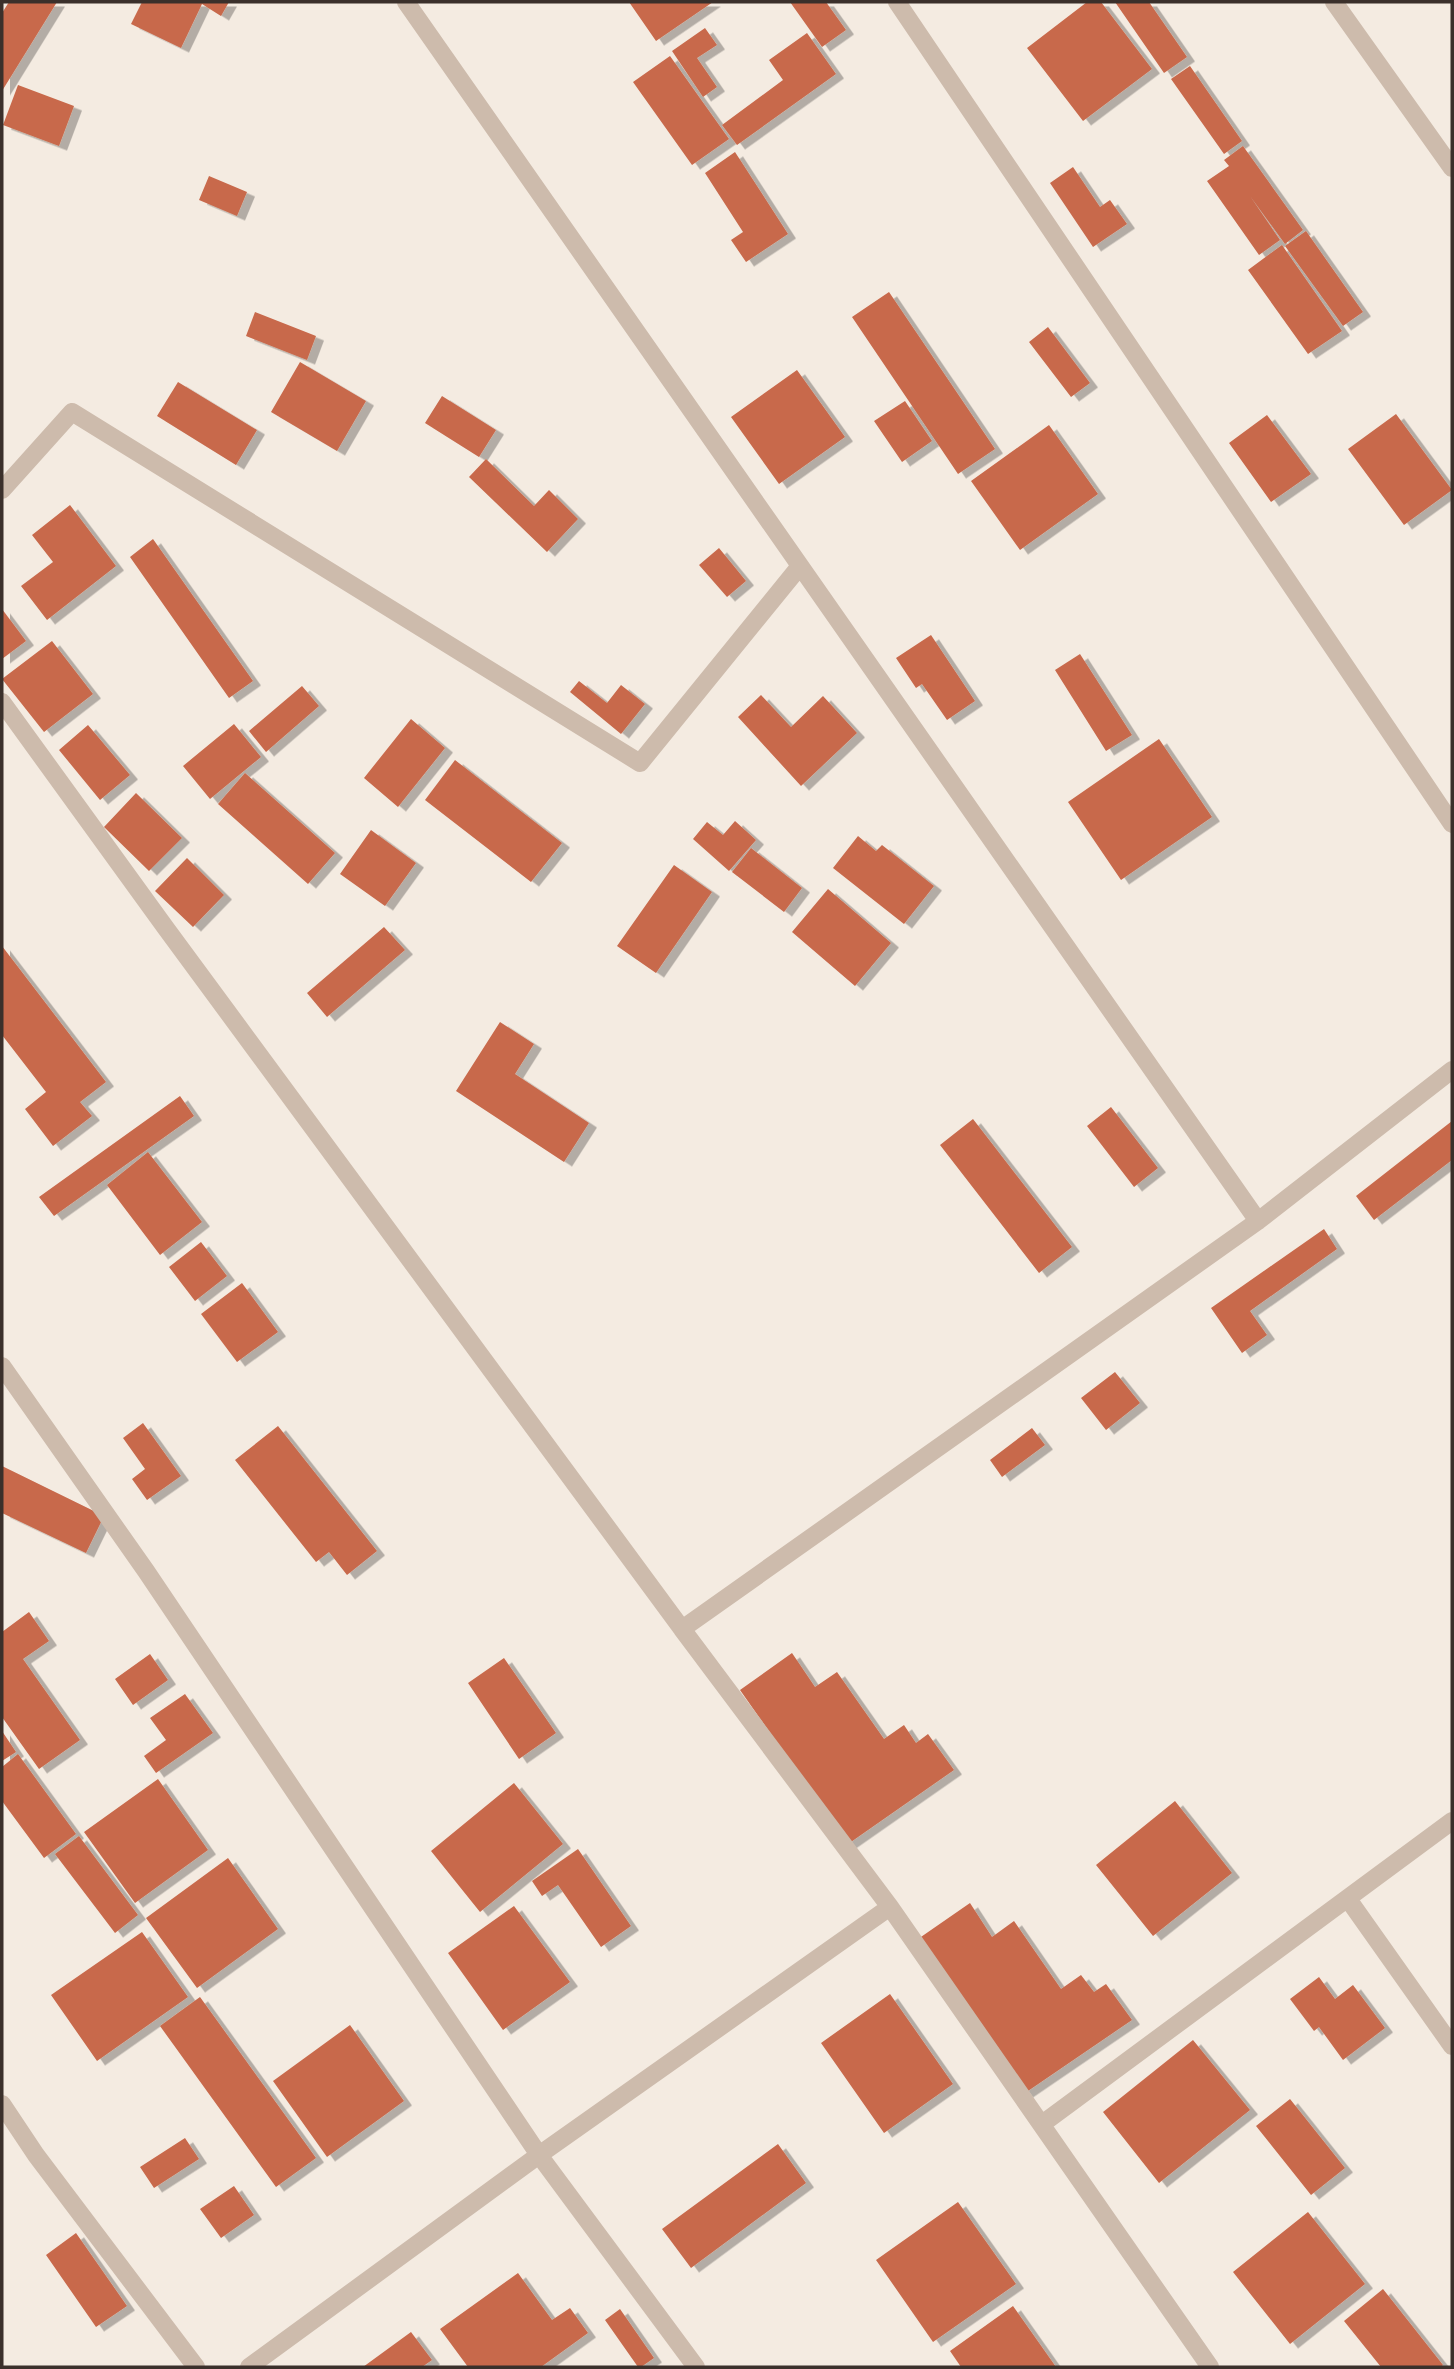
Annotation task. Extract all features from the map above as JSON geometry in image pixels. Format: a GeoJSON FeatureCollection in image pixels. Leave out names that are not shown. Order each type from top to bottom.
{"type":"FeatureCollection","features":[{"type":"Feature","properties":{"kind":"street"},"geometry":{"type":"LineString","coordinates":[[406,2],[1258,1221]]}},
{"type":"Feature","properties":{"kind":"street"},"geometry":{"type":"LineString","coordinates":[[897,2],[1452,824]]}},
{"type":"Feature","properties":{"kind":"street"},"geometry":{"type":"LineString","coordinates":[[1334,2],[1452,168]]}},
{"type":"Feature","properties":{"kind":"street"},"geometry":{"type":"LineString","coordinates":[[2,491],[72,412],[640,763],[800,566]]}},
{"type":"Feature","properties":{"kind":"street"},"geometry":{"type":"LineString","coordinates":[[2,702],[173,939],[890,1906],[1210,2367]]}},
{"type":"Feature","properties":{"kind":"street"},"geometry":{"type":"LineString","coordinates":[[682,1629],[1258,1221],[1452,1070]]}},
{"type":"Feature","properties":{"kind":"street"},"geometry":{"type":"LineString","coordinates":[[2,1366],[146,1571],[539,2155],[696,2367]]}},
{"type":"Feature","properties":{"kind":"street"},"geometry":{"type":"LineString","coordinates":[[1042,2124],[1452,1821]]}},
{"type":"Feature","properties":{"kind":"street"},"geometry":{"type":"LineString","coordinates":[[1348,1899],[1452,2046]]}},
{"type":"Feature","properties":{"kind":"street"},"geometry":{"type":"LineString","coordinates":[[249,2367],[539,2155],[890,1906]]}},
{"type":"Feature","properties":{"kind":"street"},"geometry":{"type":"LineString","coordinates":[[2,2104],[36,2155],[197,2367]]}},
{"type":"Feature","properties":{"kind":"building"},"geometry":{"type":"Polygon","coordinates":[[[9,2],[57,2],[2,91],[2,13],[9,2]]]}},
{"type":"Feature","properties":{"kind":"building"},"geometry":{"type":"Polygon","coordinates":[[[142,2],[229,2],[221,16],[202,4],[181,48],[131,24],[142,2]]]}},
{"type":"Feature","properties":{"kind":"building"},"geometry":{"type":"Polygon","coordinates":[[[629,2],[713,2],[656,41],[629,2]]]}},
{"type":"Feature","properties":{"kind":"building"},"geometry":{"type":"Polygon","coordinates":[[[790,2],[826,2],[846,30],[822,47],[790,2]]]}},
{"type":"Feature","properties":{"kind":"building"},"geometry":{"type":"Polygon","coordinates":[[[1087,2],[1101,2],[1152,69],[1083,121],[1027,48],[1087,2]]]}},
{"type":"Feature","properties":{"kind":"building"},"geometry":{"type":"Polygon","coordinates":[[[1115,2],[1149,2],[1187,57],[1164,73],[1115,2]]]}},
{"type":"Feature","properties":{"kind":"building"},"geometry":{"type":"Polygon","coordinates":[[[705,28],[717,45],[697,58],[717,87],[703,97],[672,51],[705,28]]]}},
{"type":"Feature","properties":{"kind":"building"},"geometry":{"type":"Polygon","coordinates":[[[807,33],[836,74],[737,145],[722,125],[783,80],[769,60],[807,33]]]}},
{"type":"Feature","properties":{"kind":"building"},"geometry":{"type":"Polygon","coordinates":[[[670,56],[729,139],[692,165],[633,82],[670,56]]]}},
{"type":"Feature","properties":{"kind":"building"},"geometry":{"type":"Polygon","coordinates":[[[1190,66],[1242,141],[1224,154],[1171,79],[1190,66]]]}},
{"type":"Feature","properties":{"kind":"building"},"geometry":{"type":"Polygon","coordinates":[[[18,85],[74,106],[59,146],[3,125],[18,85]]]}},
{"type":"Feature","properties":{"kind":"building"},"geometry":{"type":"Polygon","coordinates":[[[1243,146],[1303,230],[1285,244],[1250,196],[1280,240],[1259,255],[1207,181],[1229,166],[1224,160],[1243,146]]]}},
{"type":"Feature","properties":{"kind":"building"},"geometry":{"type":"Polygon","coordinates":[[[735,152],[788,234],[746,262],[731,240],[743,232],[705,173],[735,152]]]}},
{"type":"Feature","properties":{"kind":"building"},"geometry":{"type":"Polygon","coordinates":[[[1073,167],[1100,207],[1110,200],[1127,224],[1093,247],[1050,183],[1073,167]]]}},
{"type":"Feature","properties":{"kind":"building"},"geometry":{"type":"Polygon","coordinates":[[[209,176],[247,192],[237,216],[199,200],[209,176]]]}},
{"type":"Feature","properties":{"kind":"building"},"geometry":{"type":"Polygon","coordinates":[[[1306,231],[1363,312],[1343,326],[1285,246],[1306,231]]]}},
{"type":"Feature","properties":{"kind":"building"},"geometry":{"type":"Polygon","coordinates":[[[1282,245],[1342,331],[1308,354],[1248,270],[1282,245]]]}},
{"type":"Feature","properties":{"kind":"building"},"geometry":{"type":"Polygon","coordinates":[[[889,292],[995,449],[958,474],[852,317],[889,292]]]}},
{"type":"Feature","properties":{"kind":"building"},"geometry":{"type":"Polygon","coordinates":[[[255,312],[316,336],[307,360],[246,336],[255,312]]]}},
{"type":"Feature","properties":{"kind":"building"},"geometry":{"type":"Polygon","coordinates":[[[1048,327],[1090,383],[1071,397],[1029,342],[1048,327]]]}},
{"type":"Feature","properties":{"kind":"building"},"geometry":{"type":"Polygon","coordinates":[[[300,362],[366,401],[337,451],[271,412],[300,362]]]}},
{"type":"Feature","properties":{"kind":"building"},"geometry":{"type":"Polygon","coordinates":[[[797,370],[845,437],[779,484],[731,417],[797,370]]]}},
{"type":"Feature","properties":{"kind":"building"},"geometry":{"type":"Polygon","coordinates":[[[178,382],[257,430],[236,465],[157,416],[178,382]]]}},
{"type":"Feature","properties":{"kind":"building"},"geometry":{"type":"Polygon","coordinates":[[[442,396],[496,430],[479,457],[425,423],[442,396]]]}},
{"type":"Feature","properties":{"kind":"building"},"geometry":{"type":"Polygon","coordinates":[[[905,401],[932,441],[902,462],[874,421],[905,401]]]}},
{"type":"Feature","properties":{"kind":"building"},"geometry":{"type":"Polygon","coordinates":[[[1396,414],[1452,490],[1404,525],[1348,449],[1396,414]]]}},
{"type":"Feature","properties":{"kind":"building"},"geometry":{"type":"Polygon","coordinates":[[[1267,415],[1311,474],[1271,502],[1229,443],[1267,415]]]}},
{"type":"Feature","properties":{"kind":"building"},"geometry":{"type":"Polygon","coordinates":[[[1049,425],[1098,494],[1020,550],[971,481],[1049,425]]]}},
{"type":"Feature","properties":{"kind":"building"},"geometry":{"type":"Polygon","coordinates":[[[486,459],[534,506],[549,490],[578,519],[547,552],[469,477],[486,459]]]}},
{"type":"Feature","properties":{"kind":"building"},"geometry":{"type":"Polygon","coordinates":[[[70,505],[116,566],[47,620],[21,586],[53,562],[32,535],[70,505]]]}},
{"type":"Feature","properties":{"kind":"building"},"geometry":{"type":"Polygon","coordinates":[[[153,539],[253,681],[229,698],[130,557],[153,539]]]}},
{"type":"Feature","properties":{"kind":"building"},"geometry":{"type":"Polygon","coordinates":[[[719,548],[746,581],[727,597],[699,565],[719,548]]]}},
{"type":"Feature","properties":{"kind":"building"},"geometry":{"type":"Polygon","coordinates":[[[2,609],[26,641],[2,659],[2,609]]]}},
{"type":"Feature","properties":{"kind":"building"},"geometry":{"type":"Polygon","coordinates":[[[931,635],[975,701],[947,720],[922,684],[916,688],[896,658],[931,635]]]}},
{"type":"Feature","properties":{"kind":"building"},"geometry":{"type":"Polygon","coordinates":[[[52,641],[93,694],[44,732],[2,679],[52,641]]]}},
{"type":"Feature","properties":{"kind":"building"},"geometry":{"type":"Polygon","coordinates":[[[1080,654],[1132,735],[1106,751],[1055,670],[1080,654]]]}},
{"type":"Feature","properties":{"kind":"building"},"geometry":{"type":"Polygon","coordinates":[[[579,681],[607,703],[621,685],[645,704],[621,734],[570,692],[579,681]]]}},
{"type":"Feature","properties":{"kind":"building"},"geometry":{"type":"Polygon","coordinates":[[[302,686],[319,706],[266,752],[249,731],[302,686]]]}},
{"type":"Feature","properties":{"kind":"building"},"geometry":{"type":"Polygon","coordinates":[[[761,695],[791,727],[823,696],[857,733],[801,786],[738,717],[761,695]]]}},
{"type":"Feature","properties":{"kind":"building"},"geometry":{"type":"Polygon","coordinates":[[[411,719],[445,748],[398,807],[364,778],[411,719]]]}},
{"type":"Feature","properties":{"kind":"building"},"geometry":{"type":"Polygon","coordinates":[[[234,724],[261,757],[210,799],[183,766],[234,724]]]}},
{"type":"Feature","properties":{"kind":"building"},"geometry":{"type":"Polygon","coordinates":[[[88,725],[130,775],[100,800],[59,750],[88,725]]]}},
{"type":"Feature","properties":{"kind":"building"},"geometry":{"type":"Polygon","coordinates":[[[1159,739],[1212,817],[1121,880],[1068,802],[1159,739]]]}},
{"type":"Feature","properties":{"kind":"building"},"geometry":{"type":"Polygon","coordinates":[[[455,760],[562,843],[531,882],[425,800],[455,760]]]}},
{"type":"Feature","properties":{"kind":"building"},"geometry":{"type":"Polygon","coordinates":[[[245,773],[335,853],[308,884],[218,804],[245,773]]]}},
{"type":"Feature","properties":{"kind":"building"},"geometry":{"type":"Polygon","coordinates":[[[136,793],[182,838],[149,871],[104,827],[136,793]]]}},
{"type":"Feature","properties":{"kind":"building"},"geometry":{"type":"Polygon","coordinates":[[[735,821],[756,840],[729,871],[693,839],[707,822],[723,835],[735,821]]]}},
{"type":"Feature","properties":{"kind":"building"},"geometry":{"type":"Polygon","coordinates":[[[371,830],[416,863],[385,906],[340,874],[371,830]]]}},
{"type":"Feature","properties":{"kind":"building"},"geometry":{"type":"Polygon","coordinates":[[[858,836],[876,851],[882,845],[934,886],[904,924],[833,868],[858,836]]]}},
{"type":"Feature","properties":{"kind":"building"},"geometry":{"type":"Polygon","coordinates":[[[751,848],[802,888],[784,912],[732,872],[751,848]]]}},
{"type":"Feature","properties":{"kind":"building"},"geometry":{"type":"Polygon","coordinates":[[[187,858],[224,895],[193,927],[155,891],[187,858]]]}},
{"type":"Feature","properties":{"kind":"building"},"geometry":{"type":"Polygon","coordinates":[[[674,865],[712,892],[656,973],[617,946],[674,865]]]}},
{"type":"Feature","properties":{"kind":"building"},"geometry":{"type":"Polygon","coordinates":[[[828,889],[891,943],[855,986],[792,932],[828,889]]]}},
{"type":"Feature","properties":{"kind":"building"},"geometry":{"type":"Polygon","coordinates":[[[384,927],[405,950],[327,1017],[307,993],[384,927]]]}},
{"type":"Feature","properties":{"kind":"building"},"geometry":{"type":"Polygon","coordinates":[[[2,946],[106,1082],[80,1102],[92,1116],[53,1146],[25,1109],[46,1092],[2,1035],[2,946]]]}},
{"type":"Feature","properties":{"kind":"building"},"geometry":{"type":"Polygon","coordinates":[[[500,1022],[534,1044],[515,1074],[589,1123],[564,1162],[456,1091],[500,1022]]]}},
{"type":"Feature","properties":{"kind":"building"},"geometry":{"type":"Polygon","coordinates":[[[180,1096],[194,1116],[54,1216],[39,1197],[180,1096]]]}},
{"type":"Feature","properties":{"kind":"building"},"geometry":{"type":"Polygon","coordinates":[[[1111,1107],[1158,1168],[1134,1187],[1087,1126],[1111,1107]]]}},
{"type":"Feature","properties":{"kind":"building"},"geometry":{"type":"Polygon","coordinates":[[[973,1119],[1072,1247],[1039,1273],[940,1145],[973,1119]]]}},
{"type":"Feature","properties":{"kind":"building"},"geometry":{"type":"Polygon","coordinates":[[[1452,1121],[1452,1160],[1374,1220],[1356,1196],[1452,1121]]]}},
{"type":"Feature","properties":{"kind":"building"},"geometry":{"type":"Polygon","coordinates":[[[148,1152],[202,1222],[160,1255],[107,1185],[148,1152]]]}},
{"type":"Feature","properties":{"kind":"building"},"geometry":{"type":"Polygon","coordinates":[[[1324,1229],[1337,1249],[1250,1311],[1267,1335],[1242,1353],[1211,1308],[1324,1229]]]}},
{"type":"Feature","properties":{"kind":"building"},"geometry":{"type":"Polygon","coordinates":[[[201,1242],[227,1276],[195,1301],[169,1267],[201,1242]]]}},
{"type":"Feature","properties":{"kind":"building"},"geometry":{"type":"Polygon","coordinates":[[[242,1283],[278,1332],[237,1362],[201,1314],[242,1283]]]}},
{"type":"Feature","properties":{"kind":"building"},"geometry":{"type":"Polygon","coordinates":[[[1115,1372],[1140,1403],[1106,1430],[1081,1398],[1115,1372]]]}},
{"type":"Feature","properties":{"kind":"building"},"geometry":{"type":"Polygon","coordinates":[[[143,1423],[181,1476],[147,1500],[132,1479],[145,1469],[123,1438],[143,1423]]]}},
{"type":"Feature","properties":{"kind":"building"},"geometry":{"type":"Polygon","coordinates":[[[278,1426],[377,1551],[347,1575],[329,1552],[316,1562],[235,1460],[278,1426]]]}},
{"type":"Feature","properties":{"kind":"building"},"geometry":{"type":"Polygon","coordinates":[[[1032,1428],[1045,1445],[1002,1477],[990,1460],[1032,1428]]]}},
{"type":"Feature","properties":{"kind":"building"},"geometry":{"type":"Polygon","coordinates":[[[2,1466],[104,1516],[86,1553],[2,1513],[2,1466]]]}},
{"type":"Feature","properties":{"kind":"building"},"geometry":{"type":"Polygon","coordinates":[[[29,1612],[49,1641],[23,1659],[80,1740],[39,1769],[2,1717],[2,1632],[29,1612]]]}},
{"type":"Feature","properties":{"kind":"building"},"geometry":{"type":"Polygon","coordinates":[[[792,1653],[815,1687],[837,1672],[884,1739],[904,1725],[916,1743],[928,1734],[954,1770],[848,1844],[740,1690],[792,1653]]]}},
{"type":"Feature","properties":{"kind":"building"},"geometry":{"type":"Polygon","coordinates":[[[150,1654],[168,1680],[133,1705],[115,1679],[150,1654]]]}},
{"type":"Feature","properties":{"kind":"building"},"geometry":{"type":"Polygon","coordinates":[[[504,1658],[556,1733],[519,1759],[468,1683],[504,1658]]]}},
{"type":"Feature","properties":{"kind":"building"},"geometry":{"type":"Polygon","coordinates":[[[185,1694],[213,1733],[156,1773],[144,1756],[166,1740],[150,1718],[185,1694]]]}},
{"type":"Feature","properties":{"kind":"building"},"geometry":{"type":"Polygon","coordinates":[[[2,1731],[16,1752],[2,1761],[2,1731]]]}},
{"type":"Feature","properties":{"kind":"building"},"geometry":{"type":"Polygon","coordinates":[[[18,1754],[76,1834],[44,1858],[2,1801],[2,1767],[18,1754]]]}},
{"type":"Feature","properties":{"kind":"building"},"geometry":{"type":"Polygon","coordinates":[[[158,1779],[208,1850],[135,1903],[84,1832],[158,1779]]]}},
{"type":"Feature","properties":{"kind":"building"},"geometry":{"type":"Polygon","coordinates":[[[514,1783],[563,1844],[480,1912],[431,1851],[514,1783]]]}},
{"type":"Feature","properties":{"kind":"building"},"geometry":{"type":"Polygon","coordinates":[[[1175,1801],[1232,1873],[1153,1936],[1096,1865],[1175,1801]]]}},
{"type":"Feature","properties":{"kind":"building"},"geometry":{"type":"Polygon","coordinates":[[[79,1836],[138,1915],[115,1933],[55,1854],[79,1836]]]}},
{"type":"Feature","properties":{"kind":"building"},"geometry":{"type":"Polygon","coordinates":[[[578,1849],[631,1926],[601,1947],[558,1885],[542,1896],[532,1881],[578,1849]]]}},
{"type":"Feature","properties":{"kind":"building"},"geometry":{"type":"Polygon","coordinates":[[[228,1858],[278,1929],[197,1988],[146,1918],[228,1858]]]}},
{"type":"Feature","properties":{"kind":"building"},"geometry":{"type":"Polygon","coordinates":[[[970,1903],[992,1937],[1014,1921],[1061,1989],[1081,1975],[1094,1992],[1106,1984],[1132,2020],[1025,2093],[918,1939],[970,1903]]]}},
{"type":"Feature","properties":{"kind":"building"},"geometry":{"type":"Polygon","coordinates":[[[514,1906],[570,1982],[503,2030],[448,1953],[514,1906]]]}},
{"type":"Feature","properties":{"kind":"building"},"geometry":{"type":"Polygon","coordinates":[[[142,1932],[188,1997],[97,2061],[51,1995],[142,1932]]]}},
{"type":"Feature","properties":{"kind":"building"},"geometry":{"type":"Polygon","coordinates":[[[1319,1977],[1335,1999],[1353,1985],[1385,2028],[1343,2060],[1319,2027],[1314,2031],[1290,1999],[1319,1977]]]}},
{"type":"Feature","properties":{"kind":"building"},"geometry":{"type":"Polygon","coordinates":[[[890,1994],[953,2084],[884,2133],[821,2043],[890,1994]]]}},
{"type":"Feature","properties":{"kind":"building"},"geometry":{"type":"Polygon","coordinates":[[[200,1997],[316,2158],[276,2187],[160,2026],[200,1997]]]}},
{"type":"Feature","properties":{"kind":"building"},"geometry":{"type":"Polygon","coordinates":[[[350,2025],[404,2101],[327,2157],[273,2081],[350,2025]]]}},
{"type":"Feature","properties":{"kind":"building"},"geometry":{"type":"Polygon","coordinates":[[[1193,2040],[1250,2110],[1159,2183],[1103,2112],[1193,2040]]]}},
{"type":"Feature","properties":{"kind":"building"},"geometry":{"type":"Polygon","coordinates":[[[1290,2099],[1345,2168],[1311,2195],[1256,2126],[1290,2099]]]}},
{"type":"Feature","properties":{"kind":"building"},"geometry":{"type":"Polygon","coordinates":[[[185,2138],[199,2159],[154,2188],[140,2167],[185,2138]]]}},
{"type":"Feature","properties":{"kind":"building"},"geometry":{"type":"Polygon","coordinates":[[[778,2144],[806,2183],[691,2268],[662,2229],[778,2144]]]}},
{"type":"Feature","properties":{"kind":"building"},"geometry":{"type":"Polygon","coordinates":[[[234,2186],[254,2215],[221,2238],[200,2209],[234,2186]]]}},
{"type":"Feature","properties":{"kind":"building"},"geometry":{"type":"Polygon","coordinates":[[[958,2202],[1016,2284],[933,2342],[876,2260],[958,2202]]]}},
{"type":"Feature","properties":{"kind":"building"},"geometry":{"type":"Polygon","coordinates":[[[1308,2212],[1365,2284],[1290,2344],[1233,2272],[1308,2212]]]}},
{"type":"Feature","properties":{"kind":"building"},"geometry":{"type":"Polygon","coordinates":[[[76,2233],[127,2306],[96,2327],[46,2255],[76,2233]]]}},
{"type":"Feature","properties":{"kind":"building"},"geometry":{"type":"Polygon","coordinates":[[[518,2273],[552,2320],[570,2308],[588,2333],[541,2367],[468,2367],[440,2329],[518,2273]]]}},
{"type":"Feature","properties":{"kind":"building"},"geometry":{"type":"Polygon","coordinates":[[[1383,2289],[1443,2365],[1441,2367],[1381,2367],[1344,2321],[1383,2289]]]}},
{"type":"Feature","properties":{"kind":"building"},"geometry":{"type":"Polygon","coordinates":[[[1013,2306],[1056,2367],[961,2367],[950,2351],[1013,2306]]]}},
{"type":"Feature","properties":{"kind":"building"},"geometry":{"type":"Polygon","coordinates":[[[620,2309],[654,2358],[641,2367],[638,2367],[605,2320],[620,2309]]]}},
{"type":"Feature","properties":{"kind":"building"},"geometry":{"type":"Polygon","coordinates":[[[411,2332],[432,2360],[422,2367],[363,2367],[411,2332]]]}}]}
